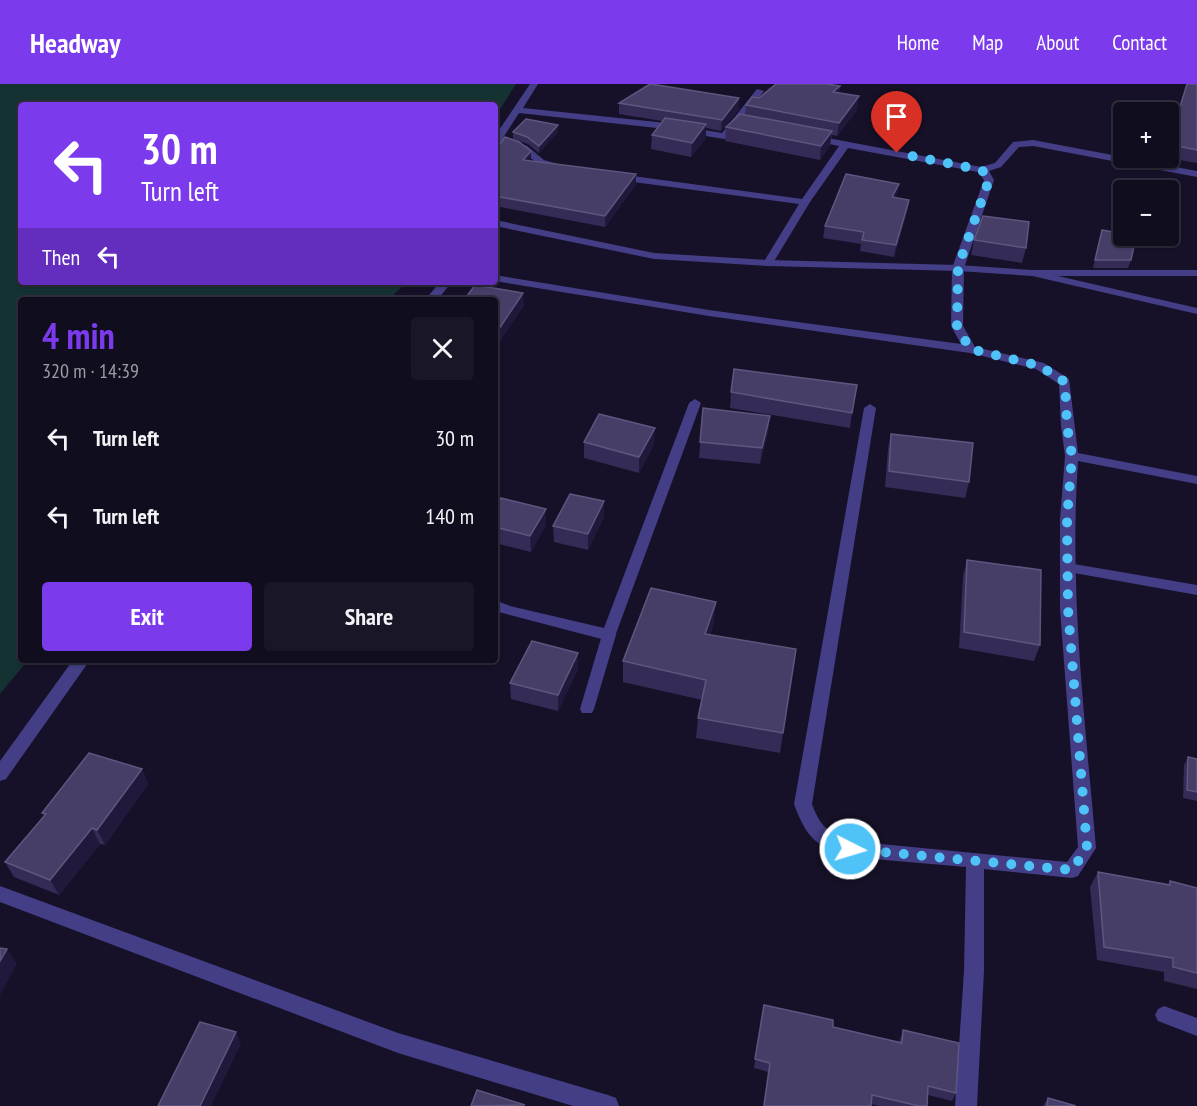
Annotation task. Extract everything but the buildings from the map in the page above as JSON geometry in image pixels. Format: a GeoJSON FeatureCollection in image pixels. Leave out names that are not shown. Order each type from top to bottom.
{"type":"FeatureCollection","features":[{"type":"Feature","properties":{"kind":"street"},"geometry":{"type":"LineString","coordinates":[[498,138],[534,84]]}},
{"type":"Feature","properties":{"kind":"street"},"geometry":{"type":"LineString","coordinates":[[518,110],[657,125],[724,136],[760,91]]}},
{"type":"Feature","properties":{"kind":"street"},"geometry":{"type":"LineString","coordinates":[[735,122],[747,124]]}},
{"type":"Feature","properties":{"kind":"street"},"geometry":{"type":"LineString","coordinates":[[801,136],[981,170],[988,175],[989,180],[958,267],[957,326],[970,349]]}},
{"type":"Feature","properties":{"kind":"street"},"geometry":{"type":"LineString","coordinates":[[498,142],[524,148],[541,162],[569,170]]}},
{"type":"Feature","properties":{"kind":"street"},"geometry":{"type":"LineString","coordinates":[[981,170],[998,165],[1016,144],[1033,143],[1197,174]]}},
{"type":"Feature","properties":{"kind":"street"},"geometry":{"type":"LineString","coordinates":[[768,263],[805,202],[845,145]]}},
{"type":"Feature","properties":{"kind":"street"},"geometry":{"type":"LineString","coordinates":[[608,176],[805,202]]}},
{"type":"Feature","properties":{"kind":"street"},"geometry":{"type":"LineString","coordinates":[[498,224],[654,256],[768,263],[958,267],[1032,273],[1197,273]]}},
{"type":"Feature","properties":{"kind":"street"},"geometry":{"type":"LineString","coordinates":[[1032,273],[1197,311]]}},
{"type":"Feature","properties":{"kind":"street"},"geometry":{"type":"LineString","coordinates":[[498,278],[709,313],[970,349],[1040,366],[1065,382],[1067,426],[1072,456],[1067,519],[1069,620],[1087,848],[1072,870],[850,849],[832,844],[818,835],[810,824],[803,804],[870,408]]}},
{"type":"Feature","properties":{"kind":"street"},"geometry":{"type":"LineString","coordinates":[[434,297],[444,285]]}},
{"type":"Feature","properties":{"kind":"street"},"geometry":{"type":"LineString","coordinates":[[498,606],[506,610],[609,635],[695,403]]}},
{"type":"Feature","properties":{"kind":"street"},"geometry":{"type":"LineString","coordinates":[[1072,456],[1197,480]]}},
{"type":"Feature","properties":{"kind":"street"},"geometry":{"type":"LineString","coordinates":[[0,774],[80,663]]}},
{"type":"Feature","properties":{"kind":"street"},"geometry":{"type":"LineString","coordinates":[[966,1106],[974,971],[975,860]]}},
{"type":"Feature","properties":{"kind":"street"},"geometry":{"type":"LineString","coordinates":[[0,894],[398,1042],[608,1106]]}},
{"type":"Feature","properties":{"kind":"lane"},"geometry":{"type":"LineString","coordinates":[[1068,567],[1197,590]]}},
{"type":"Feature","properties":{"kind":"lane"},"geometry":{"type":"LineString","coordinates":[[586,710],[609,635]]}},
{"type":"Feature","properties":{"kind":"lane"},"geometry":{"type":"LineString","coordinates":[[1164,1015],[1197,1027]]}},
{"type":"Feature","properties":{"kind":"green space"},"geometry":{"type":"Polygon","coordinates":[[[0,84],[516,84],[498,112],[498,102],[18,102],[18,285],[404,285],[391,297],[18,297],[18,663],[26,663],[0,694],[0,84]]]}},
{"type":"Feature","properties":{"kind":"route"},"geometry":{"type":"LineString","coordinates":[[850,849],[1072,870],[1087,848],[1068,609],[1067,519],[1072,456],[1067,426],[1065,382],[1040,366],[970,349],[957,326],[958,267],[989,180],[988,175],[981,170],[897,153]]}}]}
